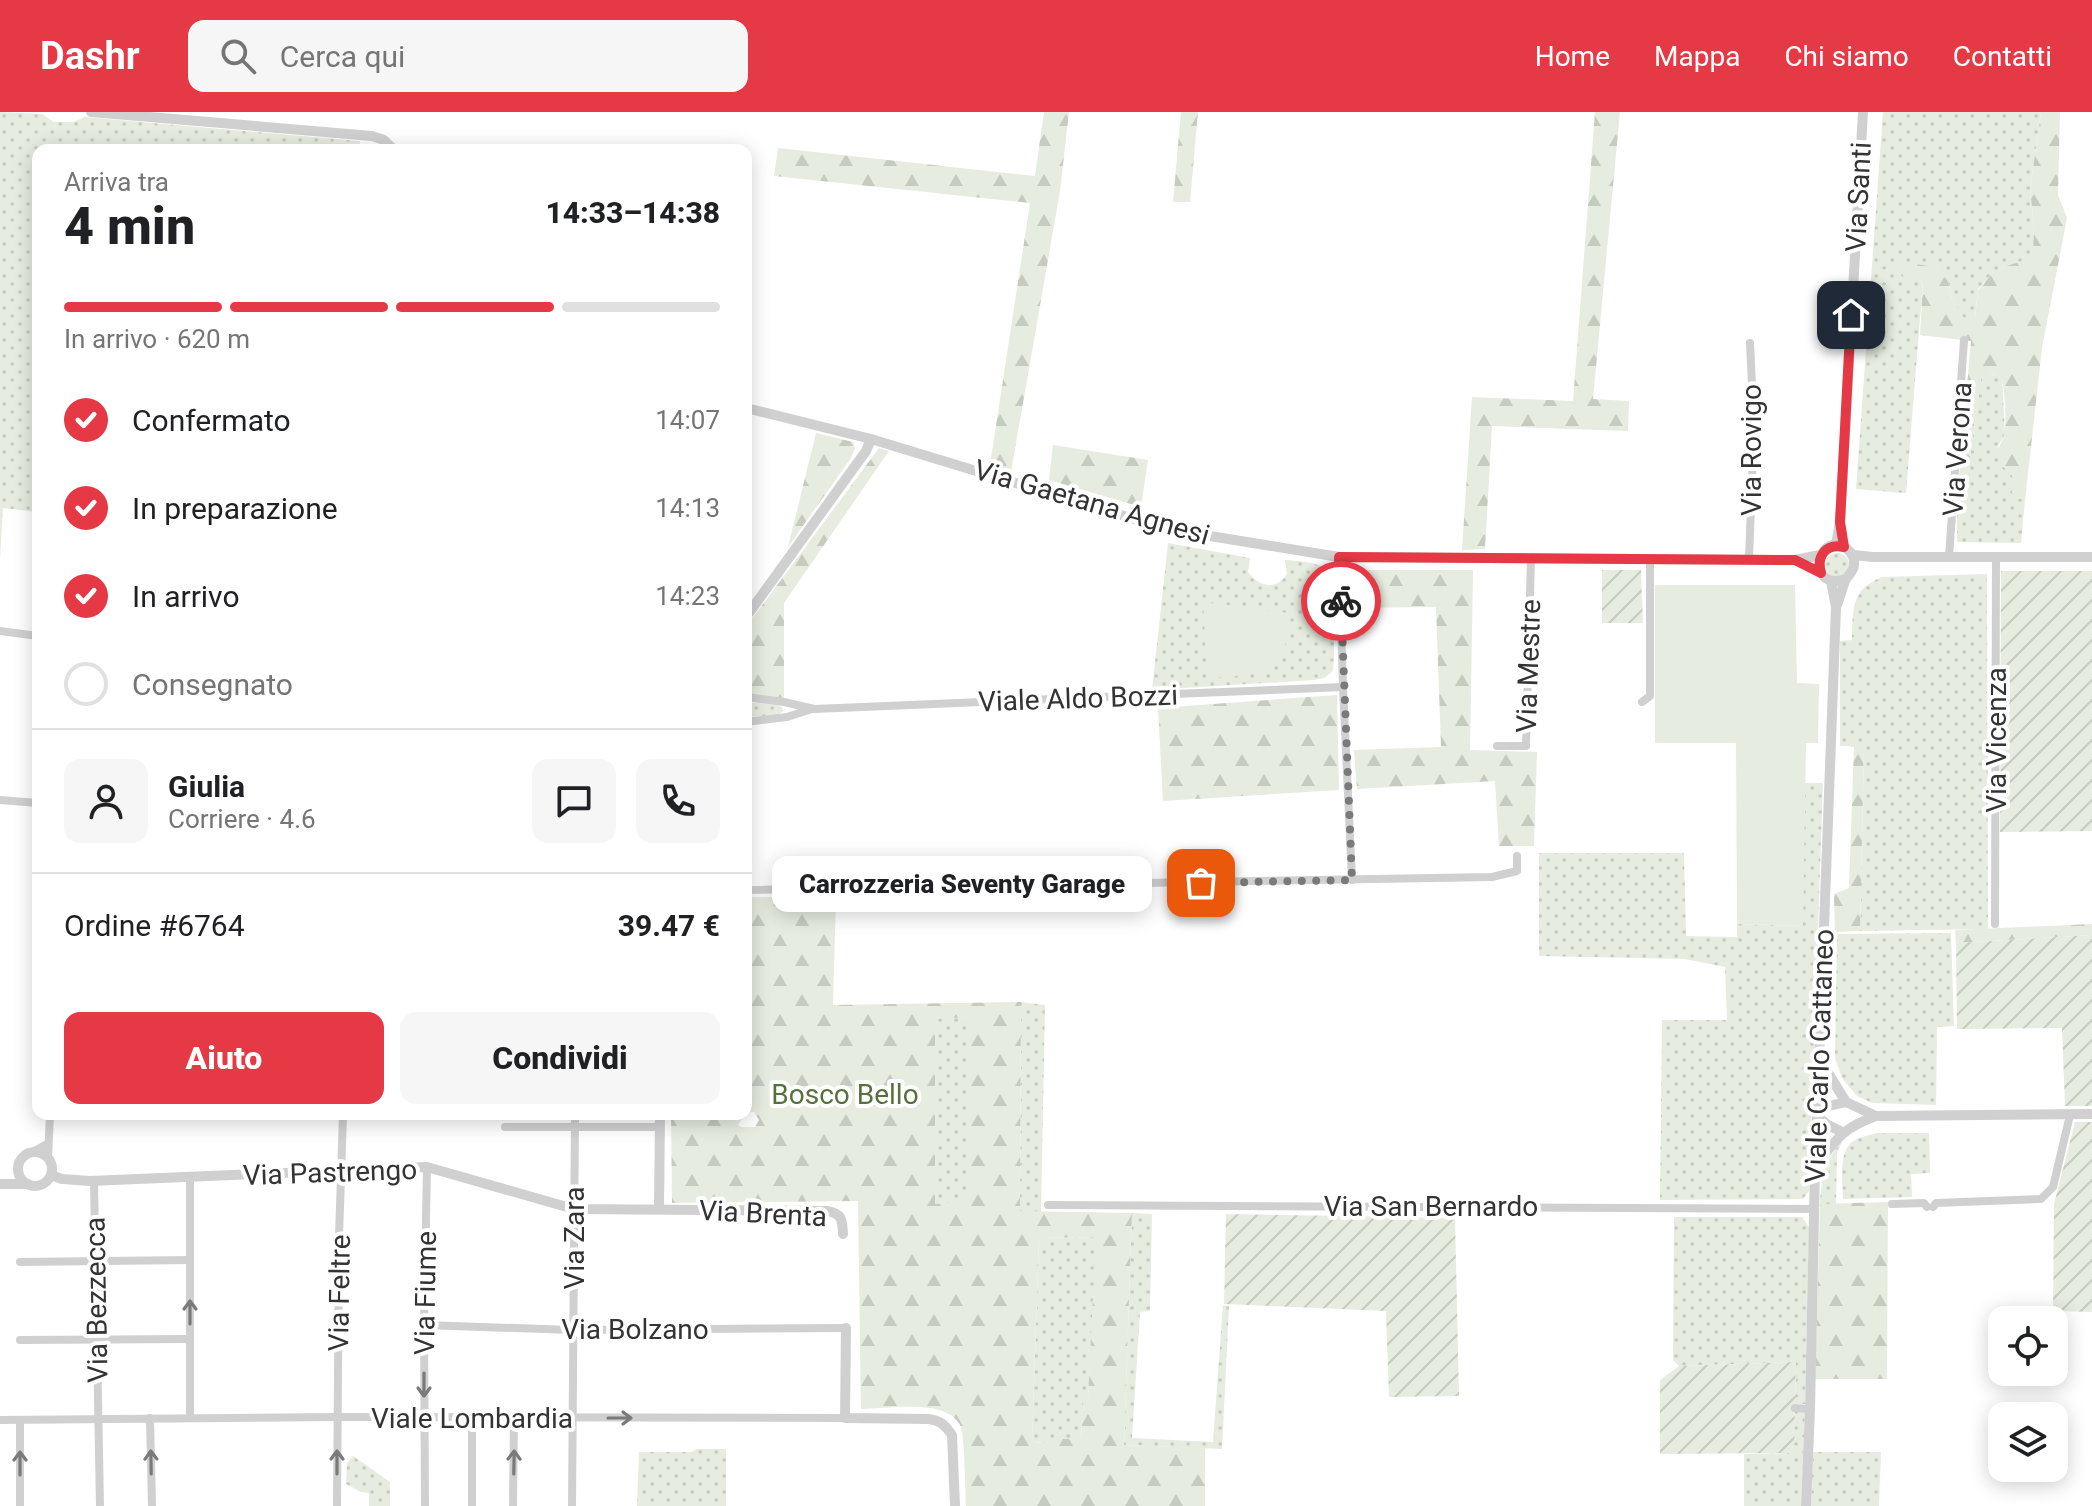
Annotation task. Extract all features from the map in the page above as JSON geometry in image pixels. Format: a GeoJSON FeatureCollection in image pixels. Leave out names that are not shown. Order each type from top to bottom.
{"type":"FeatureCollection","features":[{"type":"Feature","properties":{"kind":"street"},"geometry":{"type":"LineString","coordinates":[[91,112],[372,136],[387,144]]}},
{"type":"Feature","properties":{"kind":"street","name":"Via Santi"},"geometry":{"type":"LineString","coordinates":[[1844,549],[1840,522],[1863,112]]}},
{"type":"Feature","properties":{"kind":"street","name":"Via Verona"},"geometry":{"type":"LineString","coordinates":[[1949,557],[1964,340]]}},
{"type":"Feature","properties":{"kind":"street","name":"Via Rovigo"},"geometry":{"type":"LineString","coordinates":[[1749,558],[1754,427],[1750,343]]}},
{"type":"Feature","properties":{"kind":"street","name":"Via Gaetana Agnesi"},"geometry":{"type":"LineString","coordinates":[[752,409],[871,439],[1167,529],[1339,557],[1795,560],[1820,555]]}},
{"type":"Feature","properties":{"kind":"street"},"geometry":{"type":"LineString","coordinates":[[752,609],[866,451],[871,439]]}},
{"type":"Feature","properties":{"kind":"street"},"geometry":{"type":"LineString","coordinates":[[1873,557],[1854,568],[1846,579],[1839,581],[1831,581],[1821,573],[1818,564],[1820,555],[1827,548],[1873,557],[2092,557]]}},
{"type":"Feature","properties":{"kind":"street"},"geometry":{"type":"LineString","coordinates":[[1844,549],[1854,568]]}},
{"type":"Feature","properties":{"kind":"street","name":"Via Vicenza"},"geometry":{"type":"LineString","coordinates":[[1995,924],[1996,556]]}},
{"type":"Feature","properties":{"kind":"street"},"geometry":{"type":"LineString","coordinates":[[1339,557],[1352,880]]}},
{"type":"Feature","properties":{"kind":"street","name":"Via Mestre"},"geometry":{"type":"LineString","coordinates":[[1497,746],[1526,746],[1531,557]]}},
{"type":"Feature","properties":{"kind":"street"},"geometry":{"type":"LineString","coordinates":[[1642,702],[1650,696],[1650,558]]}},
{"type":"Feature","properties":{"kind":"street","name":"Via Gaetana Agnesi"},"geometry":{"type":"LineString","coordinates":[[1795,560],[1821,573]]}},
{"type":"Feature","properties":{"kind":"street","name":"Viale Carlo Cattaneo"},"geometry":{"type":"LineString","coordinates":[[1836,607],[1846,579]]}},
{"type":"Feature","properties":{"kind":"street","name":"Viale Carlo Cattaneo"},"geometry":{"type":"LineString","coordinates":[[1806,1506],[1836,607],[1831,581]]}},
{"type":"Feature","properties":{"kind":"street"},"geometry":{"type":"LineString","coordinates":[[0,631],[32,635]]}},
{"type":"Feature","properties":{"kind":"street","name":"Viale Aldo Bozzi"},"geometry":{"type":"LineString","coordinates":[[752,721],[787,717],[814,709],[1343,687]]}},
{"type":"Feature","properties":{"kind":"street","name":"Viale Aldo Bozzi"},"geometry":{"type":"LineString","coordinates":[[752,698],[814,709]]}},
{"type":"Feature","properties":{"kind":"street"},"geometry":{"type":"LineString","coordinates":[[0,800],[32,803]]}},
{"type":"Feature","properties":{"kind":"street"},"geometry":{"type":"LineString","coordinates":[[752,890],[1492,877],[1517,871],[1517,856]]}},
{"type":"Feature","properties":{"kind":"street"},"geometry":{"type":"LineString","coordinates":[[1819,1059],[1846,1102],[1876,1116]]}},
{"type":"Feature","properties":{"kind":"street"},"geometry":{"type":"LineString","coordinates":[[1842,1132],[1817,1116],[1829,1106],[1846,1102]]}},
{"type":"Feature","properties":{"kind":"street"},"geometry":{"type":"LineString","coordinates":[[1815,1167],[1842,1132],[1857,1122],[1876,1116],[2092,1114]]}},
{"type":"Feature","properties":{"kind":"street"},"geometry":{"type":"LineString","coordinates":[[1892,1204],[1924,1203],[1930,1207],[1936,1203],[2041,1199],[2053,1187],[2070,1115]]}},
{"type":"Feature","properties":{"kind":"street"},"geometry":{"type":"LineString","coordinates":[[0,1181],[38,1186],[51,1175],[47,1144],[49,1120]]}},
{"type":"Feature","properties":{"kind":"street","name":"Via Feltre"},"geometry":{"type":"LineString","coordinates":[[337,1506],[343,1120]]}},
{"type":"Feature","properties":{"kind":"street","name":"Via Zara"},"geometry":{"type":"LineString","coordinates":[[572,1506],[575,1120]]}},
{"type":"Feature","properties":{"kind":"street"},"geometry":{"type":"LineString","coordinates":[[660,1120],[664,1209]]}},
{"type":"Feature","properties":{"kind":"street"},"geometry":{"type":"LineString","coordinates":[[505,1127],[660,1127]]}},
{"type":"Feature","properties":{"kind":"street"},"geometry":{"type":"LineString","coordinates":[[0,1181],[14,1173],[22,1159],[47,1144]]}},
{"type":"Feature","properties":{"kind":"street"},"geometry":{"type":"LineString","coordinates":[[31,1153],[43,1154],[48,1158]]}},
{"type":"Feature","properties":{"kind":"street"},"geometry":{"type":"LineString","coordinates":[[19,1164],[19,1174],[28,1184]]}},
{"type":"Feature","properties":{"kind":"street","name":"Via Pastrengo"},"geometry":{"type":"LineString","coordinates":[[43,1184],[427,1167],[574,1209],[664,1209]]}},
{"type":"Feature","properties":{"kind":"street","name":"Via Fiume"},"geometry":{"type":"LineString","coordinates":[[425,1506],[427,1167]]}},
{"type":"Feature","properties":{"kind":"street","name":"Via Pastrengo"},"geometry":{"type":"LineString","coordinates":[[51,1175],[81,1181]]}},
{"type":"Feature","properties":{"kind":"street"},"geometry":{"type":"LineString","coordinates":[[190,1177],[190,1418]]}},
{"type":"Feature","properties":{"kind":"street","name":"Via Bezzecca"},"geometry":{"type":"LineString","coordinates":[[94,1181],[100,1506]]}},
{"type":"Feature","properties":{"kind":"street","name":"Via San Bernardo"},"geometry":{"type":"LineString","coordinates":[[1048,1205],[1814,1209]]}},
{"type":"Feature","properties":{"kind":"street","name":"Via Brenta"},"geometry":{"type":"LineString","coordinates":[[664,1209],[827,1211],[836,1213],[842,1221],[843,1234]]}},
{"type":"Feature","properties":{"kind":"street"},"geometry":{"type":"LineString","coordinates":[[20,1262],[190,1260]]}},
{"type":"Feature","properties":{"kind":"street","name":"Via Bolzano"},"geometry":{"type":"LineString","coordinates":[[424,1325],[573,1330],[846,1328]]}},
{"type":"Feature","properties":{"kind":"street"},"geometry":{"type":"LineString","coordinates":[[846,1328],[845,1418],[928,1419],[947,1426],[952,1435],[955,1506]]}},
{"type":"Feature","properties":{"kind":"street"},"geometry":{"type":"LineString","coordinates":[[20,1340],[190,1339]]}},
{"type":"Feature","properties":{"kind":"street"},"geometry":{"type":"LineString","coordinates":[[1795,1408],[1810,1409]]}},
{"type":"Feature","properties":{"kind":"street"},"geometry":{"type":"LineString","coordinates":[[513,1506],[514,1417]]}},
{"type":"Feature","properties":{"kind":"street"},"geometry":{"type":"LineString","coordinates":[[150,1418],[152,1506]]}},
{"type":"Feature","properties":{"kind":"street"},"geometry":{"type":"LineString","coordinates":[[472,1418],[472,1506]]}},
{"type":"Feature","properties":{"kind":"street","name":"Viale Lombardia"},"geometry":{"type":"LineString","coordinates":[[0,1420],[845,1418]]}},
{"type":"Feature","properties":{"kind":"street"},"geometry":{"type":"LineString","coordinates":[[20,1420],[20,1506]]}},
{"type":"Feature","properties":{"kind":"green space"},"geometry":{"type":"Polygon","coordinates":[[[0,112],[42,114],[54,122],[73,122],[85,117],[360,141],[360,144],[32,144],[32,511],[3,508],[0,559],[0,112]]]}},
{"type":"Feature","properties":{"kind":"green space"},"geometry":{"type":"Polygon","coordinates":[[[1044,112],[1069,112],[1060,191],[1011,472],[990,465],[1030,203],[774,176],[778,148],[1035,176],[1044,112]]]}},
{"type":"Feature","properties":{"kind":"green space"},"geometry":{"type":"Polygon","coordinates":[[[1181,112],[1198,112],[1190,202],[1173,202],[1181,112]]]}},
{"type":"Feature","properties":{"kind":"green space"},"geometry":{"type":"Polygon","coordinates":[[[1595,112],[1620,112],[1593,399],[1629,401],[1628,431],[1492,426],[1485,549],[1462,550],[1472,397],[1573,401],[1595,112]]]}},
{"type":"Feature","properties":{"kind":"green space"},"geometry":{"type":"Polygon","coordinates":[[[1883,112],[2041,112],[2030,189],[2033,251],[2027,260],[2003,267],[1991,275],[1978,289],[1975,318],[1964,319],[1952,299],[1948,281],[1935,267],[1921,265],[1884,271],[1923,281],[1906,493],[1856,489],[1883,112]]]}},
{"type":"Feature","properties":{"kind":"green space"},"geometry":{"type":"Polygon","coordinates":[[[2041,112],[2060,112],[2058,195],[2067,218],[2042,348],[2025,500],[2012,493],[2011,474],[2001,466],[1998,453],[2005,429],[2004,390],[2002,378],[1992,374],[1981,378],[1967,479],[1964,491],[1957,499],[1971,341],[1920,335],[1923,281],[1882,272],[1897,261],[1935,267],[1948,281],[1952,299],[1964,318],[1975,318],[1978,290],[1991,275],[2003,267],[2026,260],[2033,251],[2030,189],[2041,112]]]}},
{"type":"Feature","properties":{"kind":"green space"},"geometry":{"type":"Polygon","coordinates":[[[1988,374],[2002,378],[2005,434],[1998,446],[2014,478],[2012,487],[2018,498],[2025,500],[2021,543],[1957,542],[1957,499],[1964,491],[1967,479],[1981,377],[1988,374]]]}},
{"type":"Feature","properties":{"kind":"green space"},"geometry":{"type":"Polygon","coordinates":[[[816,433],[853,442],[855,448],[788,547],[816,433]]]}},
{"type":"Feature","properties":{"kind":"green space"},"geometry":{"type":"Polygon","coordinates":[[[1053,445],[1148,460],[1141,507],[1049,480],[1053,445]]]}},
{"type":"Feature","properties":{"kind":"green space"},"geometry":{"type":"Polygon","coordinates":[[[879,448],[889,451],[784,603],[784,699],[752,695],[752,619],[879,448]]]}},
{"type":"Feature","properties":{"kind":"green space"},"geometry":{"type":"Polygon","coordinates":[[[1168,543],[1250,558],[1248,572],[1257,581],[1268,585],[1278,583],[1287,574],[1285,560],[1309,562],[1322,567],[1332,599],[1333,671],[1324,678],[1314,680],[1152,690],[1168,543]]]}},
{"type":"Feature","properties":{"kind":"green space"},"geometry":{"type":"Polygon","coordinates":[[[1837,553],[1848,560],[1849,565],[1842,576],[1837,577],[1826,570],[1825,565],[1832,554],[1837,553]]]}},
{"type":"Feature","properties":{"kind":"green space"},"geometry":{"type":"Polygon","coordinates":[[[1346,570],[1473,570],[1470,750],[1537,752],[1534,846],[1499,846],[1495,781],[1357,789],[1354,750],[1441,747],[1436,607],[1347,608],[1346,570]]]}},
{"type":"Feature","properties":{"kind":"green space"},"geometry":{"type":"Polygon","coordinates":[[[1602,570],[1641,570],[1643,623],[1602,623],[1602,570]]]}},
{"type":"Feature","properties":{"kind":"green space"},"geometry":{"type":"Polygon","coordinates":[[[2001,571],[2092,571],[2092,831],[2000,832],[2001,571]]]}},
{"type":"Feature","properties":{"kind":"green space"},"geometry":{"type":"Polygon","coordinates":[[[1987,574],[1988,929],[1860,931],[1864,747],[1840,746],[1840,641],[1852,640],[1855,602],[1864,588],[1882,577],[1987,574]]]}},
{"type":"Feature","properties":{"kind":"green space"},"geometry":{"type":"Polygon","coordinates":[[[1655,585],[1795,585],[1797,683],[1819,684],[1818,743],[1806,743],[1803,926],[1737,924],[1736,743],[1655,743],[1655,585]]]}},
{"type":"Feature","properties":{"kind":"green space"},"geometry":{"type":"Polygon","coordinates":[[[1203,602],[1289,613],[1287,638],[1282,651],[1275,660],[1258,671],[1238,676],[1207,677],[1203,602]]]}},
{"type":"Feature","properties":{"kind":"green space"},"geometry":{"type":"Polygon","coordinates":[[[1337,695],[1339,790],[1163,801],[1158,708],[1337,695]]]}},
{"type":"Feature","properties":{"kind":"green space"},"geometry":{"type":"Polygon","coordinates":[[[752,703],[782,707],[783,711],[778,715],[752,717],[752,703]]]}},
{"type":"Feature","properties":{"kind":"green space"},"geometry":{"type":"Polygon","coordinates":[[[1854,746],[1864,746],[1860,931],[1835,932],[1834,894],[1849,888],[1854,746]]]}},
{"type":"Feature","properties":{"kind":"green space"},"geometry":{"type":"Polygon","coordinates":[[[1805,783],[1823,783],[1809,1191],[1803,1199],[1660,1200],[1662,1020],[1727,1020],[1725,967],[1685,959],[1539,956],[1539,853],[1684,853],[1686,936],[1737,937],[1737,924],[1802,926],[1805,783]]]}},
{"type":"Feature","properties":{"kind":"green space","name":"Bosco Bello"},"geometry":{"type":"Polygon","coordinates":[[[752,897],[836,897],[833,1005],[1021,1002],[1020,1211],[1132,1213],[1124,1445],[1205,1448],[1205,1506],[966,1506],[962,1431],[953,1417],[929,1408],[861,1409],[858,1201],[672,1203],[671,1120],[741,1120],[738,1125],[755,1127],[759,1120],[754,1112],[752,897]],[[970,1017],[935,1019],[935,1204],[970,1200],[970,1017]],[[1096,1237],[1039,1238],[1032,1442],[1081,1439],[1084,1399],[1088,1398],[1096,1237]]]}},
{"type":"Feature","properties":{"kind":"green space"},"geometry":{"type":"Polygon","coordinates":[[[2092,924],[2092,935],[1956,943],[1955,930],[2092,924]]]}},
{"type":"Feature","properties":{"kind":"green space"},"geometry":{"type":"Polygon","coordinates":[[[1951,933],[1954,1026],[1937,1027],[1936,1105],[1872,1103],[1857,1096],[1842,1078],[1835,1058],[1837,934],[1951,933]]]}},
{"type":"Feature","properties":{"kind":"green space"},"geometry":{"type":"Polygon","coordinates":[[[2092,935],[2092,1106],[2065,1106],[2062,1028],[1957,1029],[1956,943],[2092,935]]]}},
{"type":"Feature","properties":{"kind":"green space"},"geometry":{"type":"Polygon","coordinates":[[[1021,1002],[1045,1005],[1041,1212],[1020,1212],[1021,1002]]]}},
{"type":"Feature","properties":{"kind":"green space"},"geometry":{"type":"Polygon","coordinates":[[[971,1017],[970,1201],[934,1204],[935,1018],[971,1017]]]}},
{"type":"Feature","properties":{"kind":"green space"},"geometry":{"type":"Polygon","coordinates":[[[2075,1122],[2092,1122],[2092,1312],[2068,1311],[2068,1306],[2053,1306],[2054,1204],[2075,1122]]]}},
{"type":"Feature","properties":{"kind":"green space"},"geometry":{"type":"Polygon","coordinates":[[[1877,1133],[1929,1133],[1930,1173],[1911,1174],[1912,1197],[1843,1199],[1842,1169],[1848,1147],[1858,1139],[1877,1133]]]}},
{"type":"Feature","properties":{"kind":"green space"},"geometry":{"type":"Polygon","coordinates":[[[1843,1139],[1837,1154],[1836,1204],[1820,1204],[1825,1169],[1843,1139]]]}},
{"type":"Feature","properties":{"kind":"green space"},"geometry":{"type":"Polygon","coordinates":[[[1888,1202],[1887,1379],[1815,1379],[1820,1204],[1888,1202]]]}},
{"type":"Feature","properties":{"kind":"green space"},"geometry":{"type":"Polygon","coordinates":[[[1132,1213],[1152,1214],[1150,1311],[1140,1312],[1132,1438],[1213,1442],[1223,1305],[1229,1306],[1222,1449],[1124,1445],[1132,1213]]]}},
{"type":"Feature","properties":{"kind":"green space"},"geometry":{"type":"Polygon","coordinates":[[[1226,1214],[1455,1218],[1459,1396],[1389,1397],[1386,1311],[1224,1304],[1226,1214]]]}},
{"type":"Feature","properties":{"kind":"green space"},"geometry":{"type":"Polygon","coordinates":[[[1674,1217],[1802,1217],[1809,1227],[1805,1404],[1795,1404],[1796,1362],[1679,1366],[1673,1360],[1674,1217]]]}},
{"type":"Feature","properties":{"kind":"green space"},"geometry":{"type":"Polygon","coordinates":[[[1097,1237],[1088,1399],[1084,1399],[1081,1439],[1032,1442],[1039,1238],[1097,1237]]]}},
{"type":"Feature","properties":{"kind":"green space"},"geometry":{"type":"Polygon","coordinates":[[[1796,1362],[1794,1453],[1660,1454],[1660,1380],[1679,1366],[1796,1362]]]}},
{"type":"Feature","properties":{"kind":"green space"},"geometry":{"type":"Polygon","coordinates":[[[1795,1412],[1805,1412],[1801,1506],[1744,1506],[1744,1454],[1793,1453],[1795,1412]]]}},
{"type":"Feature","properties":{"kind":"green space"},"geometry":{"type":"Polygon","coordinates":[[[697,1449],[726,1449],[726,1506],[637,1506],[639,1452],[691,1452],[697,1449]]]}},
{"type":"Feature","properties":{"kind":"green space"},"geometry":{"type":"Polygon","coordinates":[[[1813,1452],[1881,1452],[1879,1506],[1811,1506],[1813,1452]]]}},
{"type":"Feature","properties":{"kind":"green space"},"geometry":{"type":"Polygon","coordinates":[[[353,1456],[390,1482],[390,1506],[369,1506],[369,1493],[346,1484],[347,1463],[353,1456]]]}},
{"type":"Feature","properties":{"kind":"way so far"},"geometry":{"type":"LineString","coordinates":[[1201,883],[1352,880],[1341,601]]}},
{"type":"Feature","properties":{"kind":"place","name":"Carrozzeria Seventy Garage"},"geometry":{"type":"Point","coordinates":[1201,883]}},
{"type":"Feature","properties":{"kind":"route"},"geometry":{"type":"LineString","coordinates":[[1341,601],[1339,557],[1749,558],[1795,560],[1821,573],[1818,564],[1820,555],[1827,548],[1836,545],[1844,547],[1840,522],[1851,315]]}}]}
